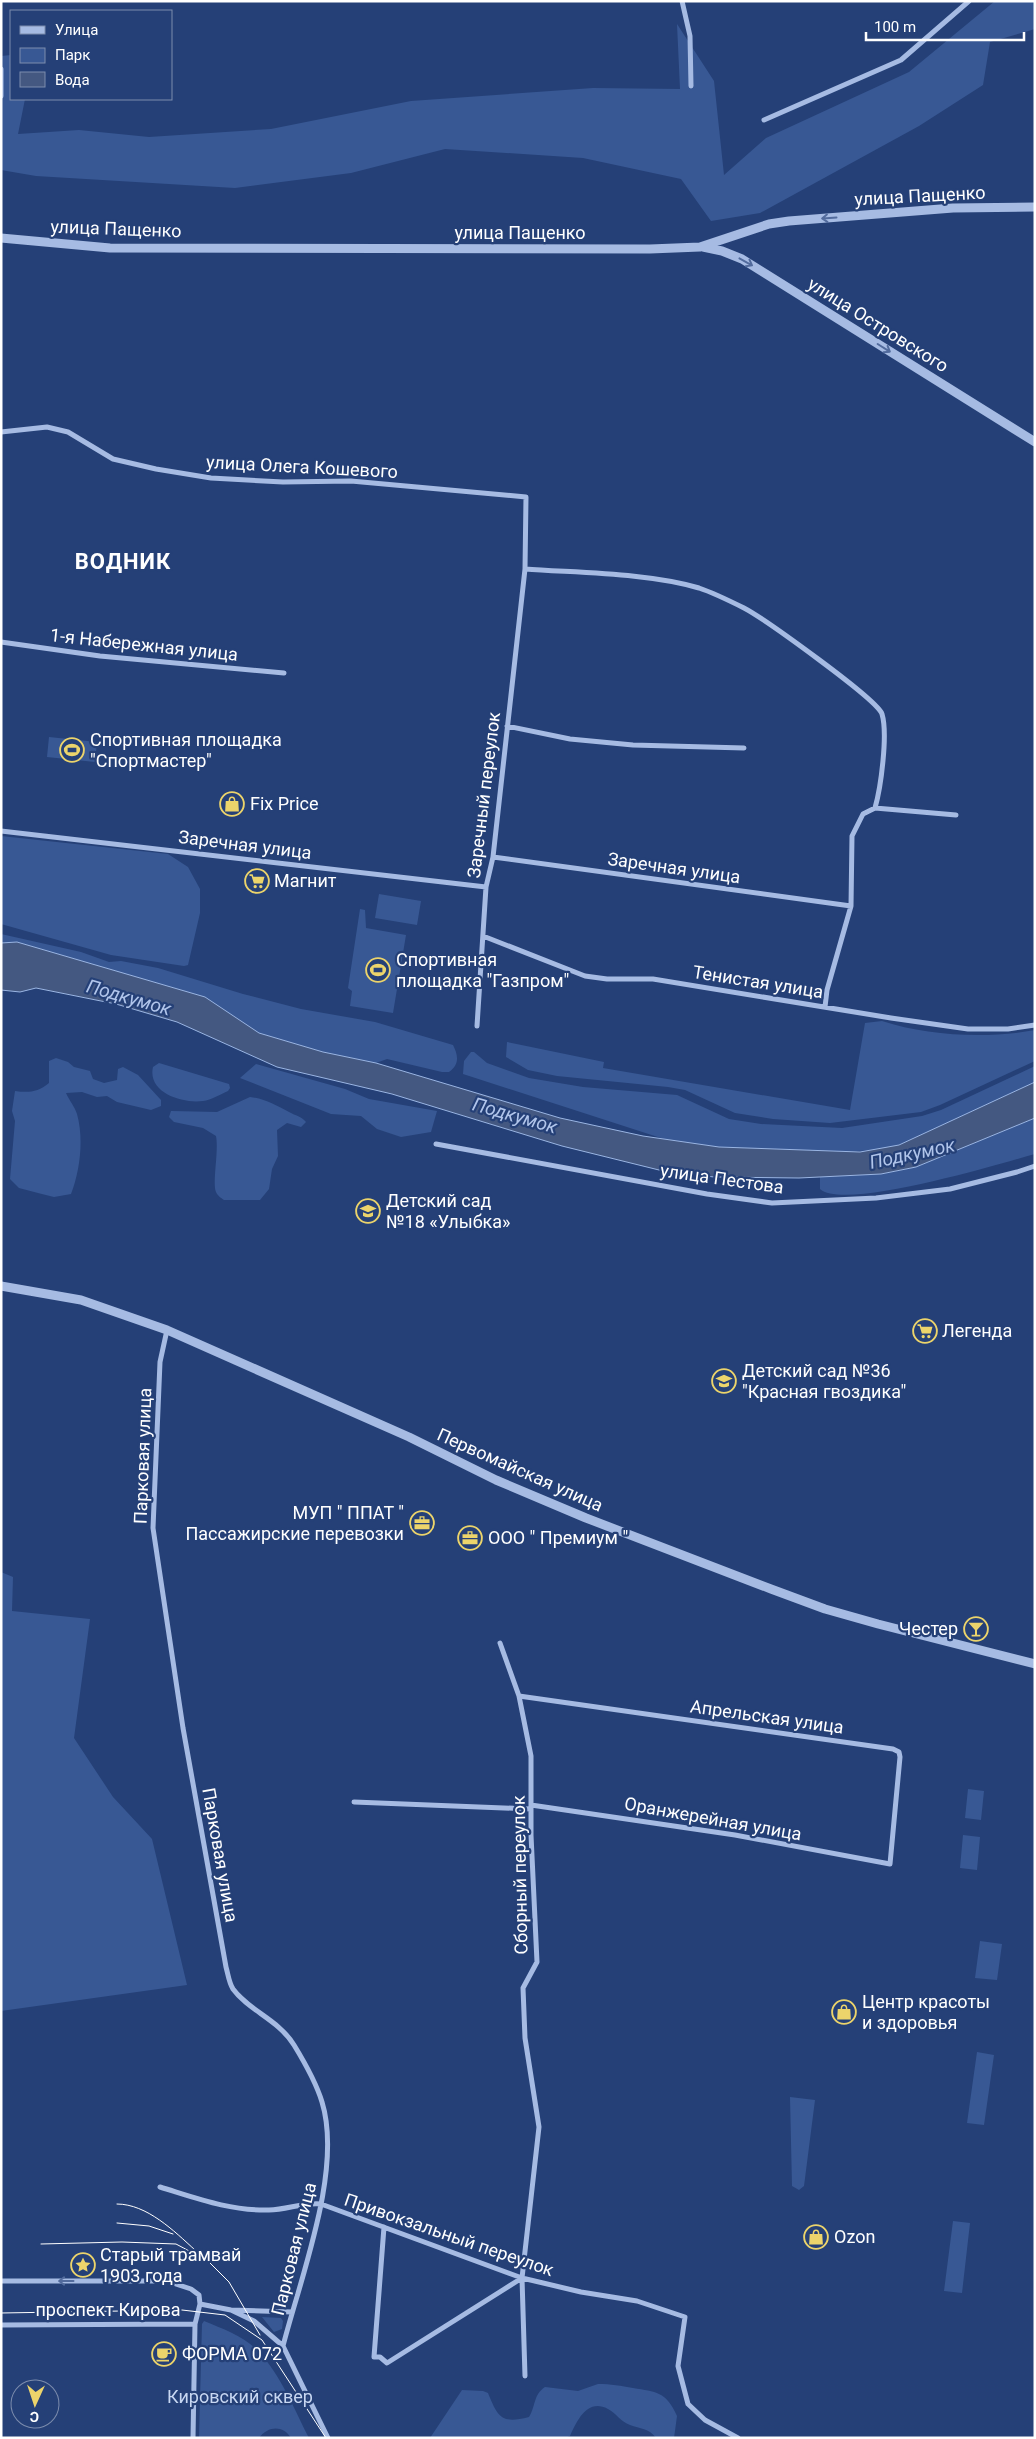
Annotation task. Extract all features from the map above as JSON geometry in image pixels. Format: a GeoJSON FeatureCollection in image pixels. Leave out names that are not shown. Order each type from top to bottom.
{"type":"FeatureCollection","features":[{"type":"Feature","properties":{"kind":"street"},"geometry":{"type":"LineString","coordinates":[[682,1],[690,36],[691,86]]}},
{"type":"Feature","properties":{"kind":"street"},"geometry":{"type":"LineString","coordinates":[[764,120],[900,60],[968,1]]}},
{"type":"Feature","properties":{"kind":"street"},"geometry":{"type":"LineString","coordinates":[[1,69],[1,96]]}},
{"type":"Feature","properties":{"kind":"street","name":"улица Пащенко"},"geometry":{"type":"LineString","coordinates":[[1,238],[110,248],[602,249],[700,247],[769,224],[789,221],[953,208],[1035,207]]}},
{"type":"Feature","properties":{"kind":"street","name":"улица Островского"},"geometry":{"type":"LineString","coordinates":[[700,247],[722,251],[742,259],[1035,442]]}},
{"type":"Feature","properties":{"kind":"street","name":"улица Олега Кошевого"},"geometry":{"type":"LineString","coordinates":[[1,432],[47,427],[68,432],[113,459],[156,470],[211,478],[283,482],[352,481],[526,498],[526,569]]}},
{"type":"Feature","properties":{"kind":"street"},"geometry":{"type":"LineString","coordinates":[[526,569],[647,579],[699,588],[745,608],[843,678],[871,701],[881,712],[884,724],[881,781],[875,808]]}},
{"type":"Feature","properties":{"kind":"street","name":"Заречный переулок"},"geometry":{"type":"LineString","coordinates":[[477,1026],[486,886],[493,857],[526,569]]}},
{"type":"Feature","properties":{"kind":"street","name":"1-я Набережная улица"},"geometry":{"type":"LineString","coordinates":[[1,642],[100,656],[284,673]]}},
{"type":"Feature","properties":{"kind":"street"},"geometry":{"type":"LineString","coordinates":[[507,726],[570,739],[633,745],[744,748]]}},
{"type":"Feature","properties":{"kind":"street"},"geometry":{"type":"LineString","coordinates":[[825,1007],[851,906],[852,836],[863,814],[875,808],[956,815]]}},
{"type":"Feature","properties":{"kind":"street","name":"Заречная улица"},"geometry":{"type":"LineString","coordinates":[[1,831],[486,886]]}},
{"type":"Feature","properties":{"kind":"street","name":"Заречная улица"},"geometry":{"type":"LineString","coordinates":[[493,857],[851,906]]}},
{"type":"Feature","properties":{"kind":"street","name":"Тенистая улица"},"geometry":{"type":"LineString","coordinates":[[483,936],[585,976],[607,979],[653,979],[968,1029],[1008,1029],[1035,1025]]}},
{"type":"Feature","properties":{"kind":"street","name":"улица Пестова"},"geometry":{"type":"LineString","coordinates":[[436,1144],[707,1194],[772,1204],[876,1198],[950,1189],[1035,1166]]}},
{"type":"Feature","properties":{"kind":"street","name":"Первомайская улица"},"geometry":{"type":"LineString","coordinates":[[1,1286],[81,1300],[168,1330],[409,1437],[496,1480],[686,1558],[825,1609],[1035,1664]]}},
{"type":"Feature","properties":{"kind":"street","name":"Парковая улица"},"geometry":{"type":"LineString","coordinates":[[168,1330],[160,1362],[153,1528],[183,1728],[226,1968],[232,1988],[244,2000],[284,2031],[311,2073],[323,2104],[328,2143],[322,2204],[283,2346]]}},
{"type":"Feature","properties":{"kind":"street","name":"Сборный переулок"},"geometry":{"type":"LineString","coordinates":[[500,1643],[519,1696],[531,1756],[536,1962],[523,1988],[525,2038],[539,2127],[522,2278],[525,2376]]}},
{"type":"Feature","properties":{"kind":"street","name":"Апрельская улица"},"geometry":{"type":"LineString","coordinates":[[519,1696],[893,1749],[899,1752],[900,1757],[890,1864]]}},
{"type":"Feature","properties":{"kind":"street","name":"Оранжерейная улица"},"geometry":{"type":"LineString","coordinates":[[354,1802],[531,1807],[735,1835],[890,1864]]}},
{"type":"Feature","properties":{"kind":"street"},"geometry":{"type":"LineString","coordinates":[[160,2187],[226,2207],[247,2210],[271,2210],[309,2203],[322,2204]]}},
{"type":"Feature","properties":{"kind":"street","name":"Привокзальный переулок"},"geometry":{"type":"LineString","coordinates":[[322,2204],[522,2278],[581,2292],[637,2301],[685,2317],[678,2366],[688,2404],[705,2420],[738,2438]]}},
{"type":"Feature","properties":{"kind":"street"},"geometry":{"type":"LineString","coordinates":[[384,2227],[374,2357],[380,2357],[387,2363],[522,2278]]}},
{"type":"Feature","properties":{"kind":"street","name":"проспект Кирова"},"geometry":{"type":"LineString","coordinates":[[1,2281],[167,2282],[191,2289],[199,2295],[200,2304],[194,2324],[1,2325]]}},
{"type":"Feature","properties":{"kind":"street","name":"проспект Кирова"},"geometry":{"type":"LineString","coordinates":[[200,2304],[231,2310],[292,2312]]}},
{"type":"Feature","properties":{"kind":"street"},"geometry":{"type":"LineString","coordinates":[[231,2310],[254,2321],[283,2346],[328,2438]]}},
{"type":"Feature","properties":{"kind":"street"},"geometry":{"type":"LineString","coordinates":[[193,2438],[194,2324]]}},
{"type":"Feature","properties":{"kind":"green space"},"geometry":{"type":"Polygon","coordinates":[[[995,1],[1035,1],[1035,29],[990,42],[983,85],[919,126],[760,213],[711,221],[681,179],[583,158],[445,149],[351,173],[235,188],[36,176],[1,170],[1,56],[10,55],[10,100],[25,100],[18,134],[79,130],[149,137],[271,129],[411,101],[593,88],[680,89],[677,24],[714,81],[724,175],[766,138],[909,72],[995,1]]]}},
{"type":"Feature","properties":{"kind":"green space","name":"Спортивная площадка \"Спортмастер\""},"geometry":{"type":"Polygon","coordinates":[[[49,737],[97,742],[95,762],[47,757],[49,737]]]}},
{"type":"Feature","properties":{"kind":"green space"},"geometry":{"type":"Polygon","coordinates":[[[1,836],[168,854],[188,867],[200,889],[200,913],[188,965],[184,966],[111,955],[1,924],[1,836]]]}},
{"type":"Feature","properties":{"kind":"green space"},"geometry":{"type":"Polygon","coordinates":[[[379,894],[421,901],[417,925],[375,918],[379,894]]]}},
{"type":"Feature","properties":{"kind":"green space","name":"Спортивная площадка \"Газпром\""},"geometry":{"type":"Polygon","coordinates":[[[360,909],[365,910],[366,928],[406,935],[393,1013],[350,1006],[352,991],[348,988],[360,909]]]}},
{"type":"Feature","properties":{"kind":"green space"},"geometry":{"type":"Polygon","coordinates":[[[1,934],[81,952],[109,962],[121,961],[158,968],[243,994],[301,1009],[375,1022],[453,1045],[457,1056],[456,1063],[449,1072],[442,1072],[387,1059],[376,1063],[323,1052],[259,1033],[205,997],[17,942],[1,943],[1,934]]]}},
{"type":"Feature","properties":{"kind":"green space"},"geometry":{"type":"Polygon","coordinates":[[[882,1021],[938,1033],[978,1035],[1035,1030],[1035,1061],[921,1112],[830,1123],[773,1119],[735,1113],[685,1090],[557,1076],[528,1070],[506,1057],[507,1042],[604,1062],[603,1068],[850,1110],[865,1023],[882,1021]]]}},
{"type":"Feature","properties":{"kind":"green space"},"geometry":{"type":"Polygon","coordinates":[[[471,1052],[474,1052],[487,1063],[529,1078],[583,1087],[677,1095],[729,1119],[761,1124],[842,1128],[922,1116],[941,1110],[1035,1066],[1035,1082],[899,1145],[878,1150],[837,1152],[719,1147],[664,1139],[463,1074],[464,1061],[471,1052]]]}},
{"type":"Feature","properties":{"kind":"green space"},"geometry":{"type":"Polygon","coordinates":[[[56,1058],[68,1062],[74,1067],[90,1071],[93,1079],[104,1083],[117,1080],[118,1069],[123,1067],[138,1075],[161,1100],[161,1106],[151,1110],[117,1102],[107,1096],[97,1097],[82,1092],[66,1093],[77,1114],[81,1144],[80,1155],[77,1175],[71,1194],[54,1197],[19,1188],[10,1179],[15,1121],[12,1111],[15,1091],[33,1091],[49,1083],[49,1061],[56,1058]]]}},
{"type":"Feature","properties":{"kind":"green space"},"geometry":{"type":"Polygon","coordinates":[[[159,1063],[229,1084],[230,1088],[228,1091],[206,1100],[186,1101],[168,1095],[155,1084],[153,1067],[159,1063]]]}},
{"type":"Feature","properties":{"kind":"green space"},"geometry":{"type":"Polygon","coordinates":[[[256,1064],[345,1089],[369,1099],[437,1111],[431,1132],[401,1137],[377,1129],[361,1116],[331,1114],[240,1078],[256,1064]]]}},
{"type":"Feature","properties":{"kind":"green space"},"geometry":{"type":"Polygon","coordinates":[[[250,1097],[270,1103],[300,1117],[306,1122],[301,1127],[287,1123],[277,1130],[278,1156],[272,1169],[269,1189],[260,1200],[224,1200],[217,1194],[215,1188],[216,1136],[203,1128],[174,1122],[169,1117],[171,1111],[217,1112],[250,1097]]]}},
{"type":"Feature","properties":{"kind":"green space"},"geometry":{"type":"Polygon","coordinates":[[[1035,1118],[1035,1154],[923,1184],[890,1190],[859,1194],[835,1194],[820,1189],[820,1177],[881,1174],[916,1167],[1035,1118]]]}},
{"type":"Feature","properties":{"kind":"green space"},"geometry":{"type":"Polygon","coordinates":[[[1,1572],[13,1577],[12,1611],[90,1619],[74,1738],[113,1797],[152,1839],[187,1985],[1,2011],[1,1572]]]}},
{"type":"Feature","properties":{"kind":"green space"},"geometry":{"type":"Polygon","coordinates":[[[968,1789],[984,1791],[981,1820],[965,1818],[968,1789]]]}},
{"type":"Feature","properties":{"kind":"green space"},"geometry":{"type":"Polygon","coordinates":[[[963,1835],[980,1837],[977,1870],[960,1868],[963,1835]]]}},
{"type":"Feature","properties":{"kind":"green space"},"geometry":{"type":"Polygon","coordinates":[[[980,1941],[1002,1944],[997,1980],[975,1978],[980,1941]]]}},
{"type":"Feature","properties":{"kind":"green space"},"geometry":{"type":"Polygon","coordinates":[[[977,2052],[994,2055],[984,2125],[967,2123],[977,2052]]]}},
{"type":"Feature","properties":{"kind":"green space"},"geometry":{"type":"Polygon","coordinates":[[[790,2097],[815,2100],[804,2186],[799,2190],[792,2186],[790,2097]]]}},
{"type":"Feature","properties":{"kind":"green space"},"geometry":{"type":"Polygon","coordinates":[[[953,2221],[970,2223],[962,2293],[944,2291],[953,2221]]]}},
{"type":"Feature","properties":{"kind":"green space"},"geometry":{"type":"Polygon","coordinates":[[[262,2317],[281,2318],[283,2321],[282,2329],[274,2332],[262,2317]]]}},
{"type":"Feature","properties":{"kind":"green space","name":"Кировский сквер"},"geometry":{"type":"Polygon","coordinates":[[[204,2321],[240,2337],[258,2351],[280,2381],[309,2438],[291,2438],[280,2429],[271,2429],[259,2438],[199,2438],[202,2324],[204,2321]]]}},
{"type":"Feature","properties":{"kind":"green space"},"geometry":{"type":"Polygon","coordinates":[[[598,2384],[616,2385],[660,2394],[669,2402],[677,2416],[674,2438],[656,2438],[647,2431],[627,2424],[608,2409],[594,2406],[584,2413],[570,2436],[565,2438],[430,2438],[462,2390],[488,2393],[498,2413],[502,2417],[513,2420],[529,2417],[538,2394],[545,2387],[578,2391],[598,2384]]]}},
{"type":"Feature","properties":{"kind":"water","name":"Подкумок"},"geometry":{"type":"Polygon","coordinates":[[[17,942],[205,997],[259,1033],[323,1052],[376,1063],[560,1118],[643,1136],[719,1147],[860,1152],[899,1145],[1035,1082],[1035,1118],[916,1167],[881,1174],[799,1178],[714,1177],[659,1170],[562,1146],[392,1094],[277,1067],[177,1022],[116,1004],[36,988],[20,992],[1,990],[1,943],[17,942]]]}},
{"type":"Feature","properties":{"kind":"tram line"},"geometry":{"type":"LineString","coordinates":[[117,2204],[128,2205],[149,2214],[169,2227],[195,2250]]}},
{"type":"Feature","properties":{"kind":"tram line"},"geometry":{"type":"LineString","coordinates":[[117,2223],[149,2226],[173,2234]]}},
{"type":"Feature","properties":{"kind":"tram line"},"geometry":{"type":"LineString","coordinates":[[41,2244],[122,2242],[176,2244],[208,2261],[229,2282],[260,2335]]}},
{"type":"Feature","properties":{"kind":"tram line"},"geometry":{"type":"LineString","coordinates":[[1,2313],[182,2310],[225,2315],[262,2340],[326,2438]]}},
{"type":"Feature","properties":{"kind":"place","name":"Спортивная площадка \"Спортмастер\""},"geometry":{"type":"Point","coordinates":[72,750]}},
{"type":"Feature","properties":{"kind":"place","name":"Fix Price"},"geometry":{"type":"Point","coordinates":[232,804]}},
{"type":"Feature","properties":{"kind":"place","name":"Магнит"},"geometry":{"type":"Point","coordinates":[257,881]}},
{"type":"Feature","properties":{"kind":"place","name":"Спортивная площадка \"Газпром\""},"geometry":{"type":"Point","coordinates":[378,970]}},
{"type":"Feature","properties":{"kind":"place","name":"Детский сад №18 «Улыбка»"},"geometry":{"type":"Point","coordinates":[368,1211]}},
{"type":"Feature","properties":{"kind":"place","name":"Легенда"},"geometry":{"type":"Point","coordinates":[925,1331]}},
{"type":"Feature","properties":{"kind":"place","name":"Детский сад №36 \"Красная гвоздика\""},"geometry":{"type":"Point","coordinates":[724,1381]}},
{"type":"Feature","properties":{"kind":"place","name":"МУП \" ППАТ \" Пассажирские перевозки"},"geometry":{"type":"Point","coordinates":[422,1523]}},
{"type":"Feature","properties":{"kind":"place","name":"ООО \" Премиум \""},"geometry":{"type":"Point","coordinates":[470,1538]}},
{"type":"Feature","properties":{"kind":"place","name":"Честер"},"geometry":{"type":"Point","coordinates":[976,1629]}},
{"type":"Feature","properties":{"kind":"place","name":"Центр красоты и здоровья"},"geometry":{"type":"Point","coordinates":[844,2012]}},
{"type":"Feature","properties":{"kind":"place","name":"Ozon"},"geometry":{"type":"Point","coordinates":[816,2237]}},
{"type":"Feature","properties":{"kind":"place","name":"Старый трамвай 1903 года"},"geometry":{"type":"Point","coordinates":[83,2265]}},
{"type":"Feature","properties":{"kind":"place","name":"ФОРМА 072"},"geometry":{"type":"Point","coordinates":[164,2354]}},
{"type":"Feature","properties":{"kind":"district","name":"ВОДНИК"},"geometry":{"type":"Point","coordinates":[123,561]}}]}
